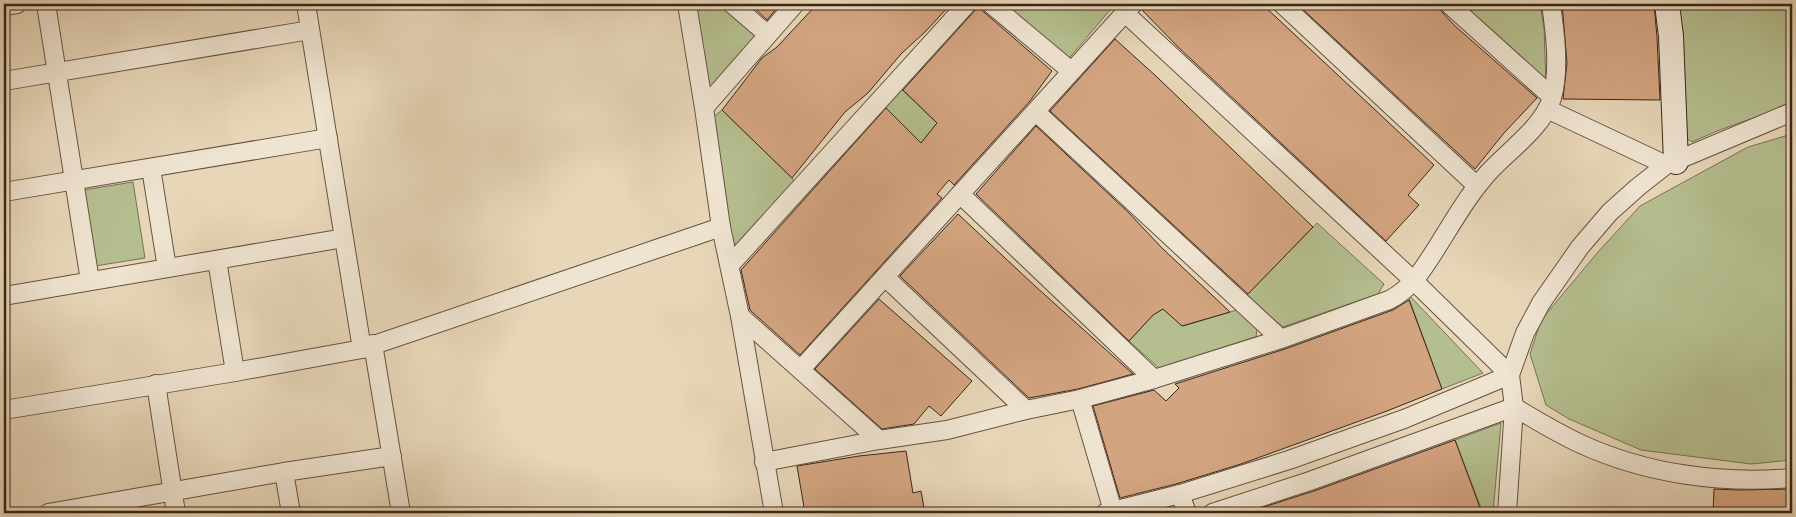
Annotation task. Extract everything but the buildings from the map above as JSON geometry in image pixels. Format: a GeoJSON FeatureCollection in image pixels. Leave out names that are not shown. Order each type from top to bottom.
{"type":"FeatureCollection","features":[{"type":"Feature","properties":{"kind":"street"},"geometry":{"type":"LineString","coordinates":[[4,6],[17,4]]}},
{"type":"Feature","properties":{"kind":"street"},"geometry":{"type":"LineString","coordinates":[[46,4],[90,281]]}},
{"type":"Feature","properties":{"kind":"street"},"geometry":{"type":"LineString","coordinates":[[306,4],[344,238],[392,456],[401,513]]}},
{"type":"Feature","properties":{"kind":"street"},"geometry":{"type":"LineString","coordinates":[[687,4],[721,227],[740,316],[774,513]]}},
{"type":"Feature","properties":{"kind":"street"},"geometry":{"type":"LineString","coordinates":[[732,4],[767,34]]}},
{"type":"Feature","properties":{"kind":"street"},"geometry":{"type":"LineString","coordinates":[[704,108],[795,4]]}},
{"type":"Feature","properties":{"kind":"street"},"geometry":{"type":"LineString","coordinates":[[730,265],[966,4]]}},
{"type":"Feature","properties":{"kind":"street"},"geometry":{"type":"LineString","coordinates":[[991,4],[1071,71]]}},
{"type":"Feature","properties":{"kind":"street"},"geometry":{"type":"LineString","coordinates":[[1282,4],[1477,186]]}},
{"type":"Feature","properties":{"kind":"street"},"geometry":{"type":"LineString","coordinates":[[1449,4],[1550,103],[1671,163]]}},
{"type":"Feature","properties":{"kind":"street"},"geometry":{"type":"LineString","coordinates":[[764,462],[879,440],[947,430],[1026,410],[1080,399],[1154,379],[1281,339],[1400,295],[1415,282],[1477,186],[1539,122],[1550,103],[1556,51],[1550,4]]}},
{"type":"Feature","properties":{"kind":"street"},"geometry":{"type":"LineString","coordinates":[[1668,4],[1672,54],[1671,163]]}},
{"type":"Feature","properties":{"kind":"street"},"geometry":{"type":"LineString","coordinates":[[801,369],[1129,8],[1510,375]]}},
{"type":"Feature","properties":{"kind":"street"},"geometry":{"type":"LineString","coordinates":[[4,81],[310,30]]}},
{"type":"Feature","properties":{"kind":"street"},"geometry":{"type":"LineString","coordinates":[[1036,112],[1281,339]]}},
{"type":"Feature","properties":{"kind":"street"},"geometry":{"type":"LineString","coordinates":[[1507,513],[1514,407],[1510,375],[1525,333],[1541,303],[1580,247],[1610,212],[1671,163],[1792,112]]}},
{"type":"Feature","properties":{"kind":"street"},"geometry":{"type":"LineString","coordinates":[[4,192],[328,138]]}},
{"type":"Feature","properties":{"kind":"street"},"geometry":{"type":"LineString","coordinates":[[152,168],[167,268]]}},
{"type":"Feature","properties":{"kind":"street"},"geometry":{"type":"LineString","coordinates":[[960,194],[1154,379]]}},
{"type":"Feature","properties":{"kind":"street"},"geometry":{"type":"LineString","coordinates":[[4,410],[235,372],[367,347],[721,227]]}},
{"type":"Feature","properties":{"kind":"street"},"geometry":{"type":"LineString","coordinates":[[4,296],[344,238]]}},
{"type":"Feature","properties":{"kind":"street"},"geometry":{"type":"LineString","coordinates":[[217,260],[235,372]]}},
{"type":"Feature","properties":{"kind":"street"},"geometry":{"type":"LineString","coordinates":[[884,277],[1026,410]]}},
{"type":"Feature","properties":{"kind":"street"},"geometry":{"type":"LineString","coordinates":[[740,316],[879,440]]}},
{"type":"Feature","properties":{"kind":"street"},"geometry":{"type":"LineString","coordinates":[[1080,399],[1109,512],[1180,494],[1288,460],[1404,419],[1510,375]]}},
{"type":"Feature","properties":{"kind":"street"},"geometry":{"type":"LineString","coordinates":[[156,384],[176,513]]}},
{"type":"Feature","properties":{"kind":"street"},"geometry":{"type":"LineString","coordinates":[[1514,407],[1547,427],[1582,444],[1618,458],[1655,469],[1693,476],[1732,480],[1792,478]]}},
{"type":"Feature","properties":{"kind":"street"},"geometry":{"type":"LineString","coordinates":[[1212,513],[1310,481],[1514,407]]}},
{"type":"Feature","properties":{"kind":"street"},"geometry":{"type":"LineString","coordinates":[[57,512],[284,472],[392,456]]}},
{"type":"Feature","properties":{"kind":"street"},"geometry":{"type":"LineString","coordinates":[[284,472],[291,513]]}},
{"type":"Feature","properties":{"kind":"street"},"geometry":{"type":"LineString","coordinates":[[1180,494],[1187,513]]}},
{"type":"Feature","properties":{"kind":"green space"},"geometry":{"type":"Polygon","coordinates":[[[690,4],[729,4],[758,33],[711,87],[703,82],[690,4]]]}},
{"type":"Feature","properties":{"kind":"green space"},"geometry":{"type":"Polygon","coordinates":[[[1002,4],[1115,4],[1066,62],[1002,4]]]}},
{"type":"Feature","properties":{"kind":"green space"},"geometry":{"type":"Polygon","coordinates":[[[1475,4],[1540,4],[1544,28],[1546,82],[1468,11],[1475,4]]]}},
{"type":"Feature","properties":{"kind":"green space"},"geometry":{"type":"Polygon","coordinates":[[[1678,4],[1792,4],[1792,104],[1692,142],[1683,136],[1678,4]]]}},
{"type":"Feature","properties":{"kind":"green space"},"geometry":{"type":"Polygon","coordinates":[[[898,86],[937,123],[921,143],[886,108],[898,86]]]}},
{"type":"Feature","properties":{"kind":"green space"},"geometry":{"type":"Polygon","coordinates":[[[722,110],[796,184],[739,245],[730,242],[712,118],[722,110]]]}},
{"type":"Feature","properties":{"kind":"green space"},"geometry":{"type":"Polygon","coordinates":[[[1792,134],[1792,460],[1751,464],[1641,450],[1569,419],[1546,405],[1530,354],[1541,320],[1598,252],[1640,206],[1748,147],[1792,134]]]}},
{"type":"Feature","properties":{"kind":"green space"},"geometry":{"type":"Polygon","coordinates":[[[133,182],[145,258],[95,266],[83,190],[133,182]]]}},
{"type":"Feature","properties":{"kind":"green space"},"geometry":{"type":"Polygon","coordinates":[[[1317,223],[1384,284],[1378,294],[1283,327],[1246,296],[1317,223]]]}},
{"type":"Feature","properties":{"kind":"green space"},"geometry":{"type":"Polygon","coordinates":[[[1407,293],[1483,373],[1442,389],[1407,293]]]}},
{"type":"Feature","properties":{"kind":"green space"},"geometry":{"type":"Polygon","coordinates":[[[1163,309],[1183,326],[1237,310],[1257,329],[1256,337],[1159,368],[1129,341],[1153,315],[1163,309]]]}},
{"type":"Feature","properties":{"kind":"green space"},"geometry":{"type":"Polygon","coordinates":[[[1501,423],[1493,513],[1483,513],[1455,440],[1501,423]]]}}]}
